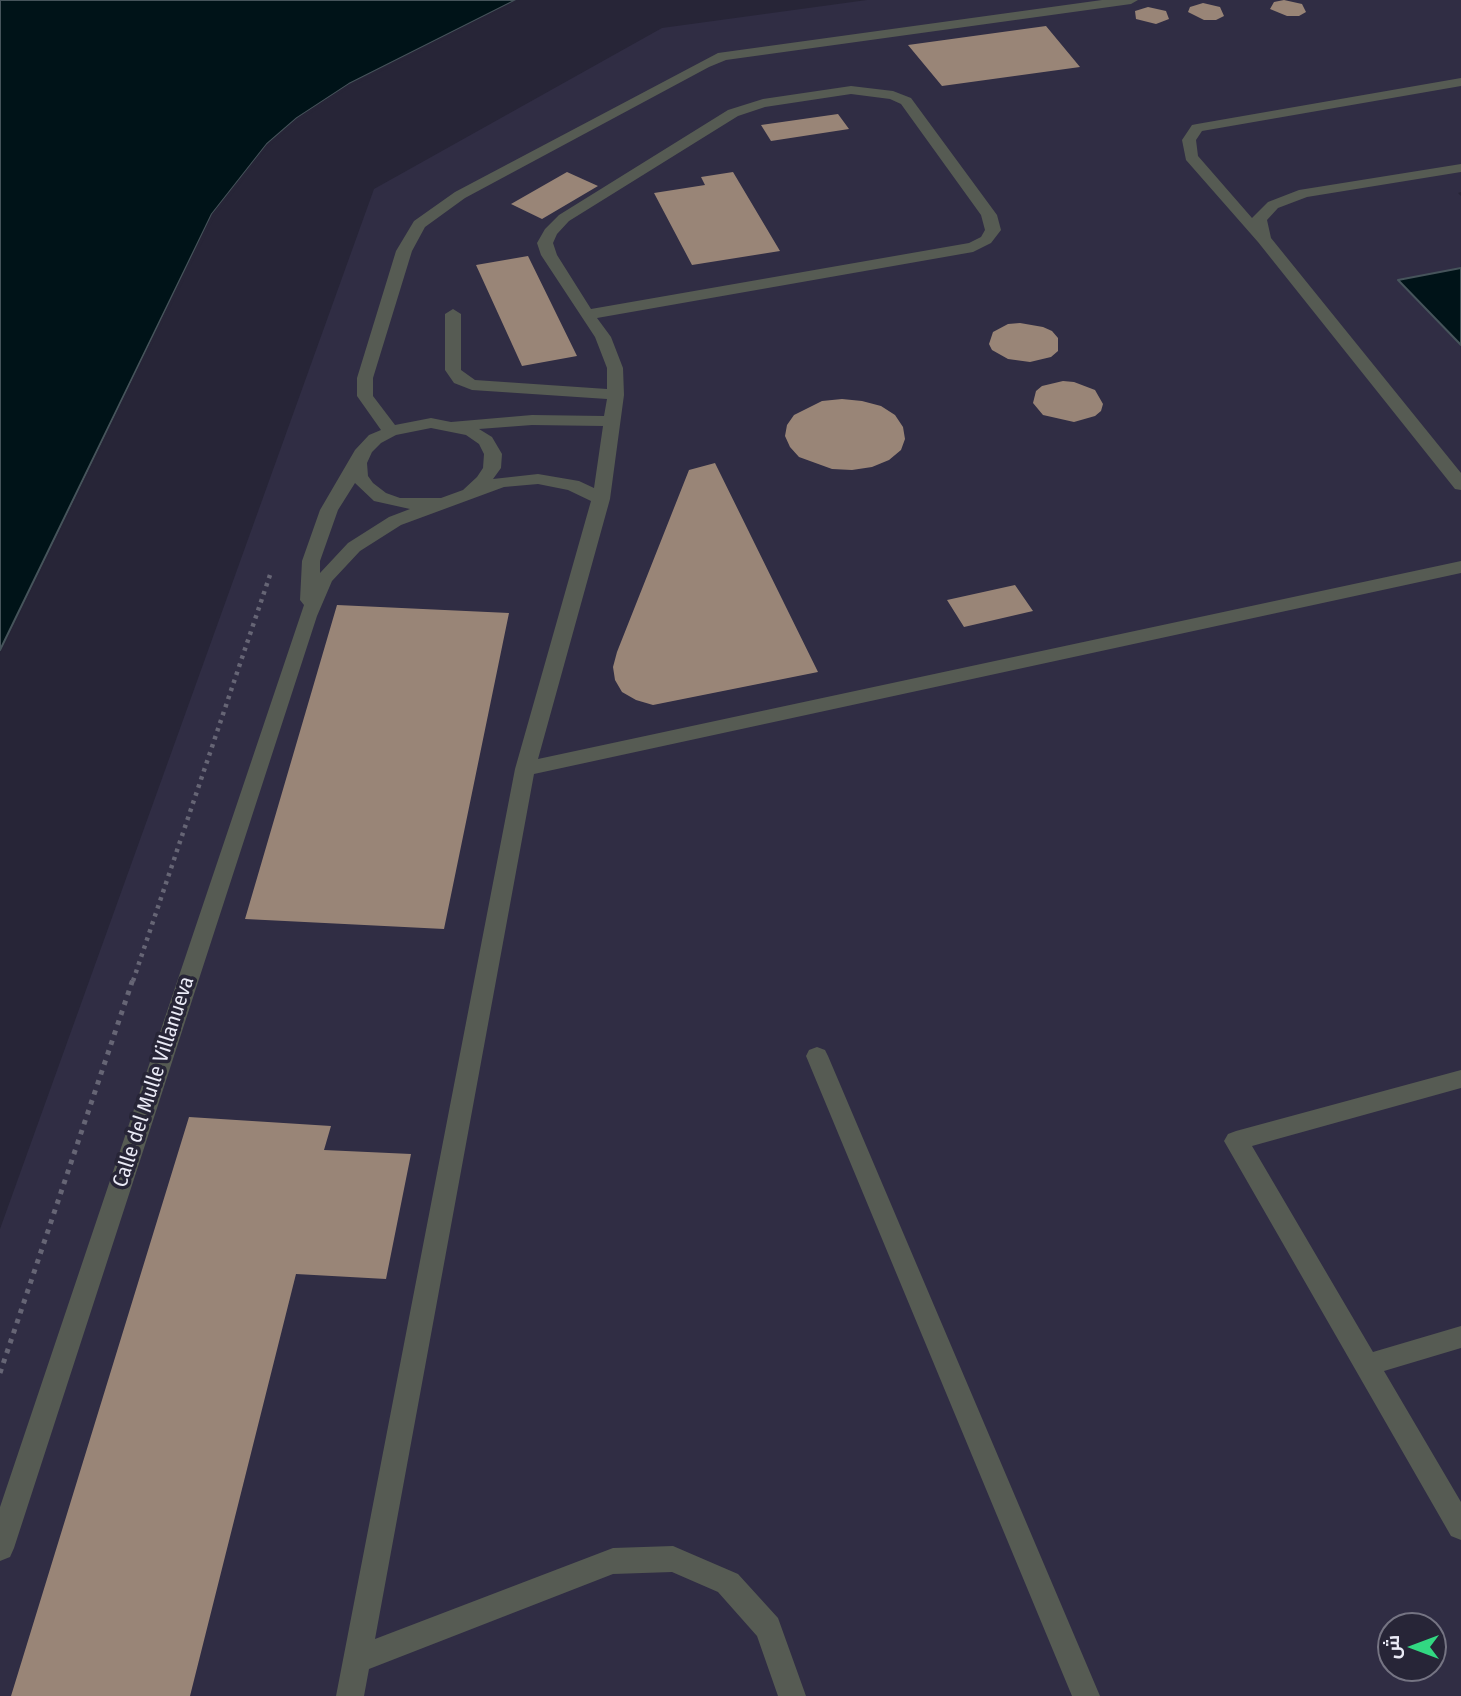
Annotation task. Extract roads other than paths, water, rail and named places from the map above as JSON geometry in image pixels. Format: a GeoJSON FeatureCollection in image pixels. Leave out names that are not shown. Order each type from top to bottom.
{"type":"FeatureCollection","features":[{"type":"Feature","properties":{"kind":"lane"},"geometry":{"type":"LineString","coordinates":[[391,431],[365,396],[365,378],[404,251],[419,224],[460,195],[723,56],[1131,0]]}},
{"type":"Feature","properties":{"kind":"lane"},"geometry":{"type":"LineString","coordinates":[[1461,82],[1197,128],[1189,140],[1191,157],[1263,239],[1461,485]]}},
{"type":"Feature","properties":{"kind":"lane"},"geometry":{"type":"LineString","coordinates":[[350,1696],[525,769],[601,499],[616,394],[612,354],[604,337],[587,315],[549,255],[545,243],[550,232],[564,218],[733,113],[763,103],[851,90],[893,95],[905,101],[989,215],[993,229],[986,240],[973,247],[587,315]]}},
{"type":"Feature","properties":{"kind":"lane"},"geometry":{"type":"LineString","coordinates":[[1263,239],[1259,219],[1273,205],[1304,193],[1461,168]]}},
{"type":"Feature","properties":{"kind":"lane"},"geometry":{"type":"LineString","coordinates":[[453,314],[453,370],[460,379],[472,385],[616,394]]}},
{"type":"Feature","properties":{"kind":"lane"},"geometry":{"type":"LineString","coordinates":[[601,499],[573,485],[538,479],[502,482],[443,503],[399,503],[380,497],[367,487],[359,476],[358,463],[364,450],[375,439],[391,431],[431,423],[451,425],[532,420],[612,421]]}},
{"type":"Feature","properties":{"kind":"lane"},"geometry":{"type":"LineString","coordinates":[[451,425],[471,431],[486,441],[493,454],[492,468],[484,481],[469,494]]}},
{"type":"Feature","properties":{"kind":"lane","name":"Calle del Mulle Villanueva"},"geometry":{"type":"LineString","coordinates":[[308,615],[311,561],[329,510],[358,463]]}},
{"type":"Feature","properties":{"kind":"lane","name":"Calle del Mulle Villanueva"},"geometry":{"type":"LineString","coordinates":[[0,1548],[308,615],[324,579],[354,547],[395,521],[443,503]]}},
{"type":"Feature","properties":{"kind":"lane"},"geometry":{"type":"LineString","coordinates":[[525,769],[1461,567]]}},
{"type":"Feature","properties":{"kind":"lane"},"geometry":{"type":"LineString","coordinates":[[817,1056],[1086,1696]]}},
{"type":"Feature","properties":{"kind":"lane"},"geometry":{"type":"LineString","coordinates":[[1461,1079],[1236,1140],[1461,1527]]}},
{"type":"Feature","properties":{"kind":"lane"},"geometry":{"type":"LineString","coordinates":[[1366,1364],[1461,1337]]}},
{"type":"Feature","properties":{"kind":"lane"},"geometry":{"type":"LineString","coordinates":[[357,1660],[613,1561],[673,1559],[728,1583],[768,1628],[792,1696]]}}]}
